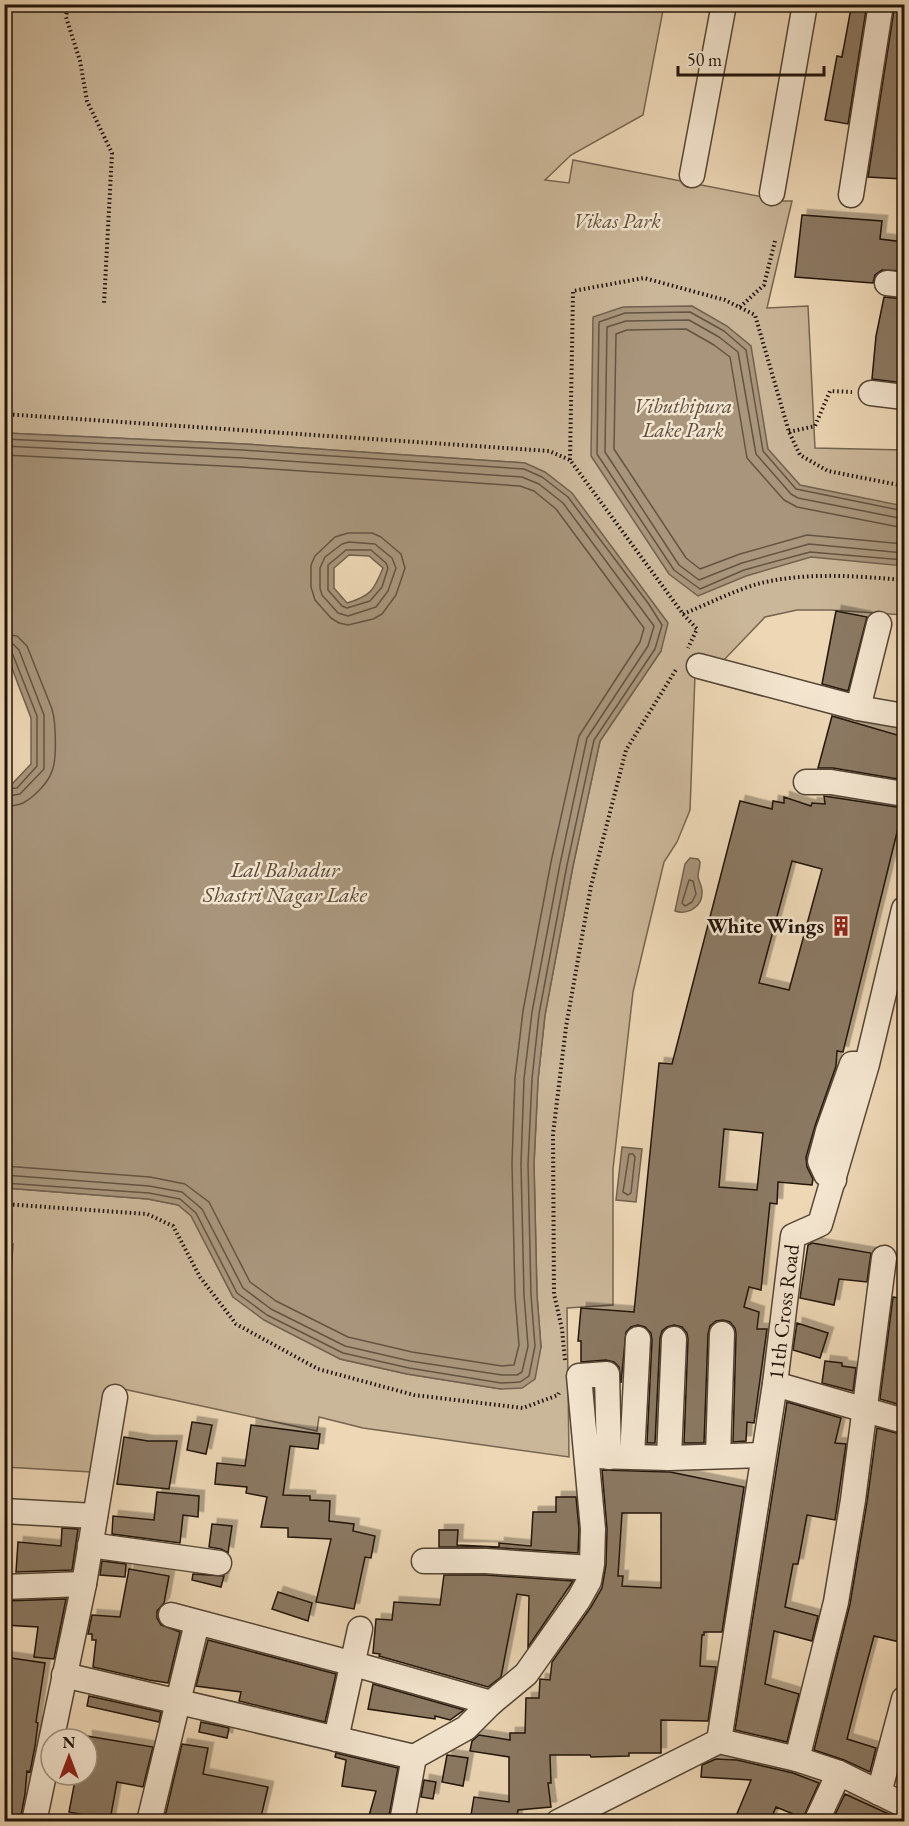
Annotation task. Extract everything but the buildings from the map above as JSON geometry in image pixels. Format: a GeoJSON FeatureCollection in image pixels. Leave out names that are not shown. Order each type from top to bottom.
{"type":"FeatureCollection","features":[{"type":"Feature","properties":{"kind":"street"},"geometry":{"type":"LineString","coordinates":[[692,175],[724,4]]}},
{"type":"Feature","properties":{"kind":"street"},"geometry":{"type":"LineString","coordinates":[[772,193],[805,4]]}},
{"type":"Feature","properties":{"kind":"street"},"geometry":{"type":"LineString","coordinates":[[851,195],[881,4]]}},
{"type":"Feature","properties":{"kind":"street"},"geometry":{"type":"LineString","coordinates":[[871,393],[904,397]]}},
{"type":"Feature","properties":{"kind":"street"},"geometry":{"type":"LineString","coordinates":[[858,708],[879,624]]}},
{"type":"Feature","properties":{"kind":"street"},"geometry":{"type":"LineString","coordinates":[[688,661],[858,708],[904,716]]}},
{"type":"Feature","properties":{"kind":"street"},"geometry":{"type":"LineString","coordinates":[[806,782],[831,782],[904,794]]}},
{"type":"Feature","properties":{"kind":"street","name":"11th Cross Road"},"geometry":{"type":"LineString","coordinates":[[719,1741],[775,1384],[793,1236],[820,1224],[867,1064],[894,998],[904,909]]}},
{"type":"Feature","properties":{"kind":"street"},"geometry":{"type":"LineString","coordinates":[[797,1759],[836,1602],[853,1500],[884,1258]]}},
{"type":"Feature","properties":{"kind":"street"},"geometry":{"type":"LineString","coordinates":[[718,1456],[722,1335]]}},
{"type":"Feature","properties":{"kind":"street"},"geometry":{"type":"LineString","coordinates":[[64,1675],[414,1757],[466,1728],[536,1663],[585,1589],[591,1568],[593,1528],[638,1339]]}},
{"type":"Feature","properties":{"kind":"street"},"geometry":{"type":"LineString","coordinates":[[669,1458],[674,1339]]}},
{"type":"Feature","properties":{"kind":"street"},"geometry":{"type":"LineString","coordinates":[[775,1384],[904,1420]]}},
{"type":"Feature","properties":{"kind":"street"},"geometry":{"type":"LineString","coordinates":[[34,1821],[84,1584],[115,1396]]}},
{"type":"Feature","properties":{"kind":"street"},"geometry":{"type":"LineString","coordinates":[[609,1456],[669,1458],[763,1455]]}},
{"type":"Feature","properties":{"kind":"street"},"geometry":{"type":"LineString","coordinates":[[4,1511],[95,1516]]}},
{"type":"Feature","properties":{"kind":"street"},"geometry":{"type":"LineString","coordinates":[[90,1545],[219,1563]]}},
{"type":"Feature","properties":{"kind":"street"},"geometry":{"type":"LineString","coordinates":[[424,1562],[486,1560],[591,1568]]}},
{"type":"Feature","properties":{"kind":"street"},"geometry":{"type":"LineString","coordinates":[[4,1587],[84,1584]]}},
{"type":"Feature","properties":{"kind":"street"},"geometry":{"type":"LineString","coordinates":[[171,1616],[491,1703]]}},
{"type":"Feature","properties":{"kind":"street"},"geometry":{"type":"LineString","coordinates":[[149,1821],[197,1623]]}},
{"type":"Feature","properties":{"kind":"street"},"geometry":{"type":"LineString","coordinates":[[336,1739],[360,1629]]}},
{"type":"Feature","properties":{"kind":"street"},"geometry":{"type":"LineString","coordinates":[[879,1793],[904,1700]]}},
{"type":"Feature","properties":{"kind":"street"},"geometry":{"type":"LineString","coordinates":[[558,1821],[719,1741],[797,1759],[839,1773],[904,1805]]}},
{"type":"Feature","properties":{"kind":"street"},"geometry":{"type":"LineString","coordinates":[[402,1821],[414,1757]]}},
{"type":"Feature","properties":{"kind":"street"},"geometry":{"type":"LineString","coordinates":[[816,1821],[839,1773]]}},
{"type":"Feature","properties":{"kind":"path"},"geometry":{"type":"LineString","coordinates":[[68,4],[66,17],[80,61],[87,100],[112,153],[104,304]]}},
{"type":"Feature","properties":{"kind":"path"},"geometry":{"type":"LineString","coordinates":[[740,308],[764,285],[775,241]]}},
{"type":"Feature","properties":{"kind":"path"},"geometry":{"type":"LineString","coordinates":[[570,460],[573,291],[644,278],[725,300],[755,315],[789,432],[800,455],[828,471],[904,486]]}},
{"type":"Feature","properties":{"kind":"path"},"geometry":{"type":"LineString","coordinates":[[789,432],[815,426],[830,391],[871,393]]}},
{"type":"Feature","properties":{"kind":"path"},"geometry":{"type":"LineString","coordinates":[[4,414],[549,451],[570,460],[683,614],[697,629],[688,661],[626,750],[591,886],[566,1027],[553,1134],[554,1294],[562,1329],[565,1363]]}},
{"type":"Feature","properties":{"kind":"path"},"geometry":{"type":"LineString","coordinates":[[683,614],[759,584],[806,576],[904,580]]}},
{"type":"Feature","properties":{"kind":"path"},"geometry":{"type":"LineString","coordinates":[[4,1204],[147,1214],[173,1226],[200,1277],[236,1324],[318,1369],[414,1395],[523,1408],[558,1395],[562,1385]]}},
{"type":"Feature","properties":{"kind":"green space"},"geometry":{"type":"Polygon","coordinates":[[[5,5],[664,5],[643,115],[571,155],[545,180],[569,183],[573,160],[792,201],[767,308],[808,306],[815,448],[904,450],[904,615],[797,610],[765,617],[722,662],[695,675],[690,810],[677,842],[664,862],[633,992],[613,1169],[613,1305],[567,1308],[569,1457],[363,1428],[319,1417],[317,1431],[109,1386],[91,1472],[5,1467],[5,1367],[13,1244],[5,1243],[5,1188],[148,1199],[178,1205],[191,1215],[233,1297],[340,1359],[407,1374],[501,1389],[541,1347],[537,1295],[534,1164],[538,1080],[545,1015],[573,866],[600,741],[661,651],[525,463],[244,444],[5,433],[5,5]]]}},
{"type":"Feature","properties":{"kind":"water"},"geometry":{"type":"Polygon","coordinates":[[[692,306],[727,326],[751,346],[768,449],[800,485],[904,506],[904,566],[811,557],[746,576],[698,596],[669,574],[591,456],[593,317],[623,307],[692,306]]]}},
{"type":"Feature","properties":{"kind":"water","name":"Lal Bahadur Shastri Nagar Lake"},"geometry":{"type":"Polygon","coordinates":[[[5,433],[244,444],[525,463],[545,472],[572,493],[668,623],[661,651],[600,741],[573,866],[545,1015],[538,1080],[534,1164],[537,1295],[541,1347],[535,1379],[522,1388],[501,1389],[407,1374],[340,1359],[264,1320],[233,1297],[191,1216],[178,1205],[148,1199],[5,1188],[5,783],[13,783],[31,764],[31,718],[5,650],[5,433]],[[349,555],[334,568],[334,588],[347,603],[367,595],[377,582],[383,568],[369,556],[349,555]]]}},
{"type":"Feature","properties":{"kind":"water"},"geometry":{"type":"Polygon","coordinates":[[[690,858],[698,859],[700,862],[698,877],[702,897],[690,911],[675,911],[685,864],[690,858]]]}},
{"type":"Feature","properties":{"kind":"water"},"geometry":{"type":"Polygon","coordinates":[[[622,1147],[642,1149],[636,1202],[616,1200],[622,1147]]]}},
{"type":"Feature","properties":{"kind":"place","name":"White Wings"},"geometry":{"type":"Point","coordinates":[841,926]}},
{"type":"Feature","properties":{"kind":"park label","name":"Vikas Park"},"geometry":{"type":"Point","coordinates":[617,221]}},
{"type":"Feature","properties":{"kind":"park label","name":"Vibuthipura Lake Park"},"geometry":{"type":"Point","coordinates":[683,418]}}]}
